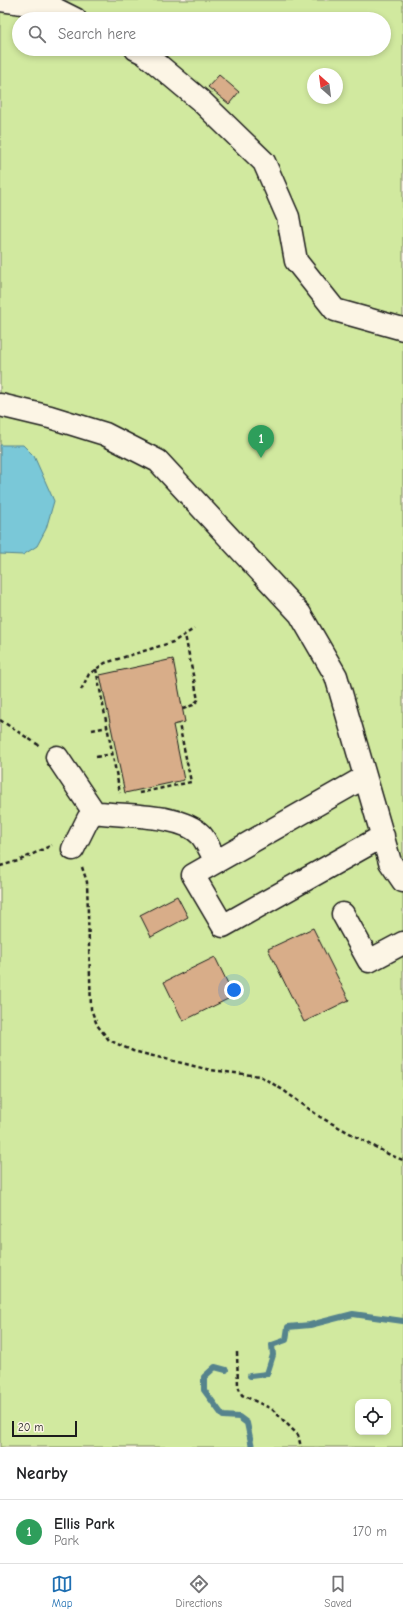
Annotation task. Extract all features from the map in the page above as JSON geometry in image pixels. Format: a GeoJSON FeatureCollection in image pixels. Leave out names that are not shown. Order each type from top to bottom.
{"type":"FeatureCollection","features":[{"type":"Feature","properties":{"kind":"lane"},"geometry":{"type":"LineString","coordinates":[[0,0],[51,7],[61,12]]}},
{"type":"Feature","properties":{"kind":"lane"},"geometry":{"type":"LineString","coordinates":[[148,56],[200,100],[264,162],[288,217],[296,260],[335,310],[403,329]]}},
{"type":"Feature","properties":{"kind":"lane"},"geometry":{"type":"LineString","coordinates":[[0,406],[50,417],[105,434],[158,461],[300,614],[336,676],[390,862],[403,881]]}},
{"type":"Feature","properties":{"kind":"lane"},"geometry":{"type":"LineString","coordinates":[[57,757],[94,812]]}},
{"type":"Feature","properties":{"kind":"lane"},"geometry":{"type":"LineString","coordinates":[[365,777],[193,874],[222,926],[383,836]]}},
{"type":"Feature","properties":{"kind":"lane"},"geometry":{"type":"LineString","coordinates":[[94,812],[161,818],[189,826],[200,835],[216,861]]}},
{"type":"Feature","properties":{"kind":"lane"},"geometry":{"type":"LineString","coordinates":[[73,849],[88,819],[94,812]]}},
{"type":"Feature","properties":{"kind":"lane"},"geometry":{"type":"LineString","coordinates":[[343,914],[369,960],[403,943]]}},
{"type":"Feature","properties":{"kind":"path"},"geometry":{"type":"LineString","coordinates":[[81,690],[89,674],[106,663],[173,642],[194,629]]}},
{"type":"Feature","properties":{"kind":"path"},"geometry":{"type":"LineString","coordinates":[[183,709],[193,705],[198,700],[186,635]]}},
{"type":"Feature","properties":{"kind":"path"},"geometry":{"type":"LineString","coordinates":[[96,669],[121,796]]}},
{"type":"Feature","properties":{"kind":"path"},"geometry":{"type":"LineString","coordinates":[[0,720],[57,757]]}},
{"type":"Feature","properties":{"kind":"path"},"geometry":{"type":"LineString","coordinates":[[137,793],[192,782],[179,724]]}},
{"type":"Feature","properties":{"kind":"path"},"geometry":{"type":"LineString","coordinates":[[92,730],[108,727]]}},
{"type":"Feature","properties":{"kind":"path"},"geometry":{"type":"LineString","coordinates":[[96,757],[112,754]]}},
{"type":"Feature","properties":{"kind":"path"},"geometry":{"type":"LineString","coordinates":[[0,866],[18,861],[56,844],[68,845],[73,849],[84,870],[87,882],[91,1009],[96,1025],[109,1040],[133,1051],[202,1068],[260,1076],[283,1090],[320,1117],[390,1155],[403,1160]]}},
{"type":"Feature","properties":{"kind":"path"},"geometry":{"type":"LineString","coordinates":[[237,1352],[238,1386],[242,1395],[272,1409],[298,1435],[301,1447]]}},
{"type":"Feature","properties":{"kind":"green space"},"geometry":{"type":"Polygon","coordinates":[[[0,0],[403,0],[403,1447],[0,1447],[0,0]]]}},
{"type":"Feature","properties":{"kind":"water"},"geometry":{"type":"Polygon","coordinates":[[[0,445],[23,445],[34,456],[54,501],[46,529],[37,546],[23,555],[0,554],[0,445]]]}},
{"type":"Feature","properties":{"kind":"building"},"geometry":{"type":"Polygon","coordinates":[[[219,75],[239,92],[229,104],[208,87],[219,75]]]}},
{"type":"Feature","properties":{"kind":"building"},"geometry":{"type":"Polygon","coordinates":[[[173,659],[185,722],[173,725],[184,780],[125,793],[100,675],[173,659]]]}},
{"type":"Feature","properties":{"kind":"building"},"geometry":{"type":"Polygon","coordinates":[[[177,896],[188,917],[151,937],[140,915],[177,896]]]}},
{"type":"Feature","properties":{"kind":"building"},"geometry":{"type":"Polygon","coordinates":[[[313,928],[349,1000],[304,1022],[268,949],[313,928]]]}},
{"type":"Feature","properties":{"kind":"building"},"geometry":{"type":"Polygon","coordinates":[[[215,957],[234,996],[183,1021],[164,982],[215,957]]]}},
{"type":"Feature","properties":{"kind":"waterway"},"geometry":{"type":"LineString","coordinates":[[250,1376],[267,1374],[273,1355],[272,1345],[286,1340],[288,1327],[310,1325],[353,1314],[403,1321]]}},
{"type":"Feature","properties":{"kind":"waterway"},"geometry":{"type":"LineString","coordinates":[[226,1370],[215,1367],[204,1377],[204,1390],[223,1416],[239,1417],[247,1423],[252,1447]]}},
{"type":"Feature","properties":{"kind":"place","name":"Ellis Park"},"geometry":{"type":"Point","coordinates":[261,458]}}]}
